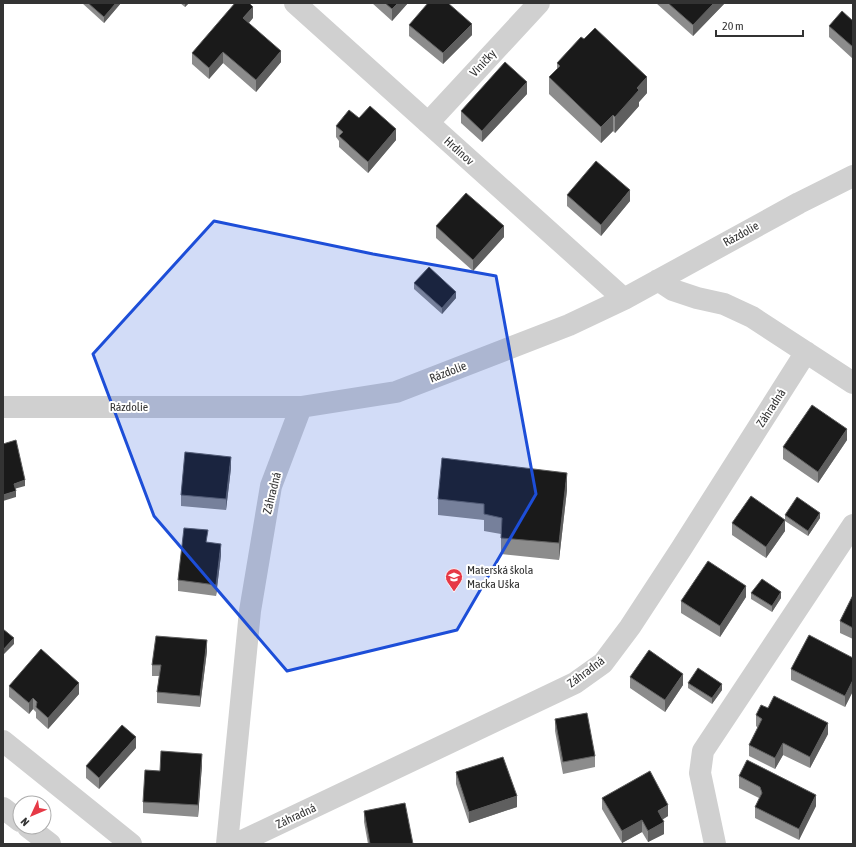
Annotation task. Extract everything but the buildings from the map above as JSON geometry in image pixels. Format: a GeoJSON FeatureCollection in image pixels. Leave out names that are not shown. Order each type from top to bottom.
{"type":"FeatureCollection","features":[{"type":"Feature","properties":{"kind":"street","name":"Hrdinov"},"geometry":{"type":"LineString","coordinates":[[295,3],[624,299]]}},
{"type":"Feature","properties":{"kind":"street","name":"Viničky"},"geometry":{"type":"LineString","coordinates":[[428,123],[539,3]]}},
{"type":"Feature","properties":{"kind":"street","name":"Rázdolie"},"geometry":{"type":"LineString","coordinates":[[3,407],[301,407],[396,392],[569,326],[624,299],[799,203],[853,176]]}},
{"type":"Feature","properties":{"kind":"street"},"geometry":{"type":"LineString","coordinates":[[658,280],[673,290],[697,298],[724,304],[752,317],[853,383]]}},
{"type":"Feature","properties":{"kind":"street","name":"Záhradná"},"geometry":{"type":"LineString","coordinates":[[236,844],[575,683],[602,663],[630,627],[806,352]]}},
{"type":"Feature","properties":{"kind":"street","name":"Záhradná"},"geometry":{"type":"LineString","coordinates":[[228,844],[251,603],[271,486],[301,407]]}},
{"type":"Feature","properties":{"kind":"street"},"geometry":{"type":"LineString","coordinates":[[714,844],[700,773],[703,751],[853,525]]}},
{"type":"Feature","properties":{"kind":"street"},"geometry":{"type":"LineString","coordinates":[[3,741],[131,844]]}},
{"type":"Feature","properties":{"kind":"street"},"geometry":{"type":"LineString","coordinates":[[3,808],[12,815]]}},
{"type":"Feature","properties":{"kind":"street"},"geometry":{"type":"LineString","coordinates":[[38,835],[50,844]]}},
{"type":"Feature","properties":{"kind":"highlighted area"},"geometry":{"type":"Polygon","coordinates":[[[214,221],[373,254],[496,276],[536,494],[457,630],[287,671],[154,516],[93,354],[214,221]]]}},
{"type":"Feature","properties":{"kind":"place","name":"Materská škola Macka Uška"},"geometry":{"type":"Point","coordinates":[454,592]}}]}
